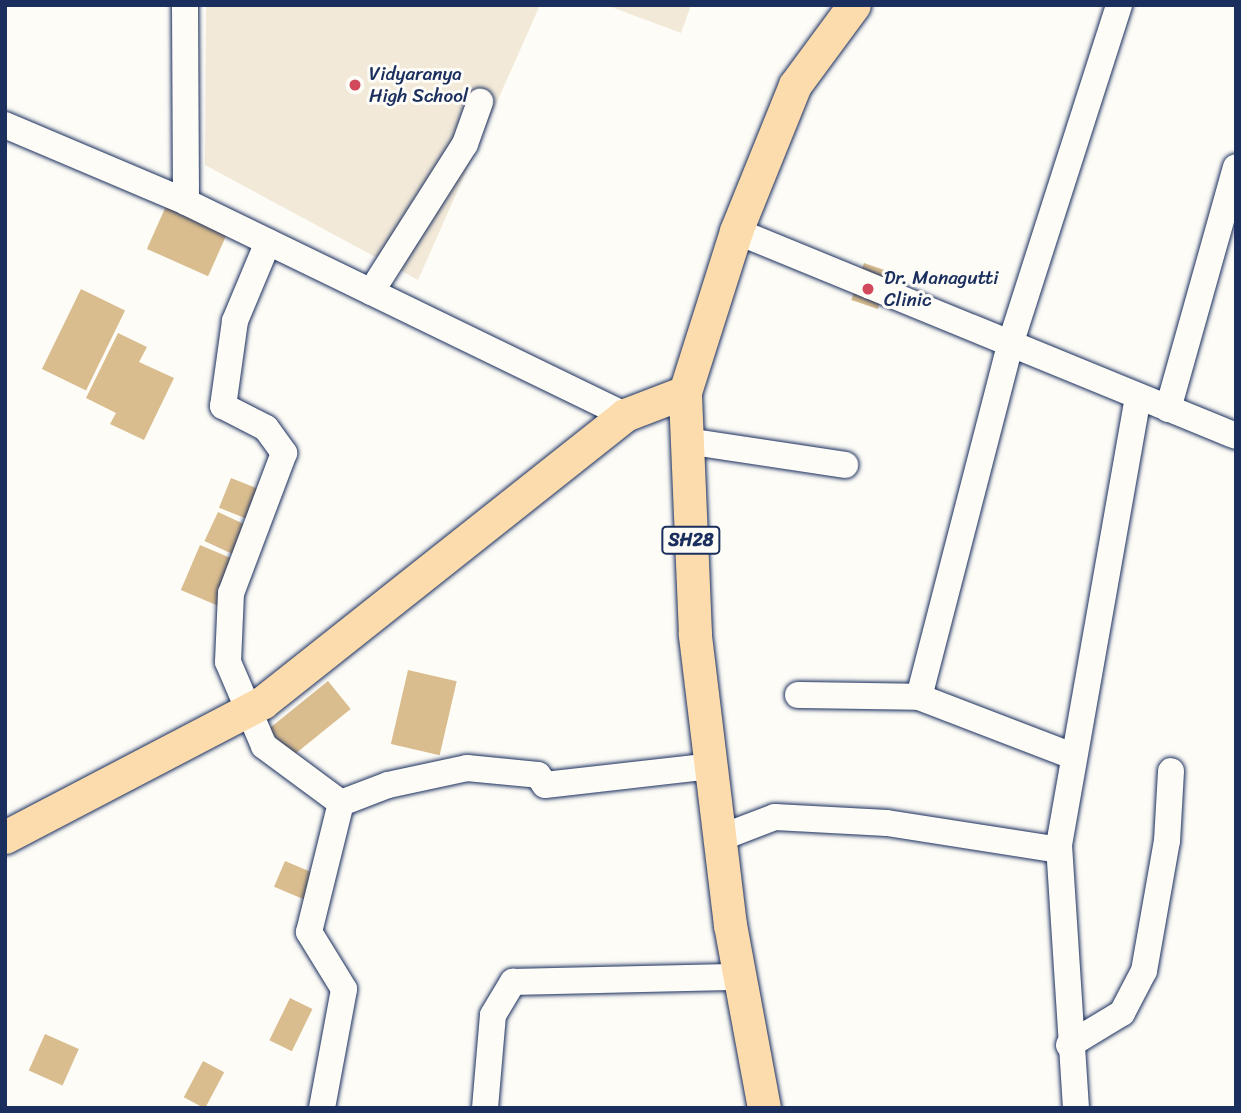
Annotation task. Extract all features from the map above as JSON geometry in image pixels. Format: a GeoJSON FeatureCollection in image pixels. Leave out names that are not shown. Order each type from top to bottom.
{"type":"FeatureCollection","features":[{"type":"Feature","properties":{"kind":"main road","name":"SH28"},"geometry":{"type":"LineString","coordinates":[[764,1108],[740,977],[719,838],[695,634],[685,392],[736,231],[795,85],[854,5]]}},
{"type":"Feature","properties":{"kind":"main road"},"geometry":{"type":"LineString","coordinates":[[5,837],[252,708],[625,415],[685,392]]}},
{"type":"Feature","properties":{"kind":"street"},"geometry":{"type":"LineString","coordinates":[[185,5],[186,202]]}},
{"type":"Feature","properties":{"kind":"street"},"geometry":{"type":"LineString","coordinates":[[919,696],[1009,348],[1119,5]]}},
{"type":"Feature","properties":{"kind":"street"},"geometry":{"type":"LineString","coordinates":[[371,292],[465,144],[480,102]]}},
{"type":"Feature","properties":{"kind":"street"},"geometry":{"type":"LineString","coordinates":[[5,125],[186,202],[625,415]]}},
{"type":"Feature","properties":{"kind":"street"},"geometry":{"type":"LineString","coordinates":[[1168,408],[1236,167]]}},
{"type":"Feature","properties":{"kind":"street"},"geometry":{"type":"LineString","coordinates":[[736,231],[1009,348],[1236,436]]}},
{"type":"Feature","properties":{"kind":"street"},"geometry":{"type":"LineString","coordinates":[[268,242],[235,321],[223,406],[266,428],[284,453],[231,593],[228,662],[252,708],[264,746],[341,803]]}},
{"type":"Feature","properties":{"kind":"street"},"geometry":{"type":"LineString","coordinates":[[1076,1108],[1069,1045],[1059,850],[1073,756],[1138,397]]}},
{"type":"Feature","properties":{"kind":"street"},"geometry":{"type":"LineString","coordinates":[[687,442],[845,466]]}},
{"type":"Feature","properties":{"kind":"street"},"geometry":{"type":"LineString","coordinates":[[798,695],[919,696],[1073,756]]}},
{"type":"Feature","properties":{"kind":"street"},"geometry":{"type":"LineString","coordinates":[[341,803],[388,785],[467,768],[538,775],[545,785],[711,766]]}},
{"type":"Feature","properties":{"kind":"street"},"geometry":{"type":"LineString","coordinates":[[1069,1045],[1122,1013],[1144,971],[1167,841],[1171,771]]}},
{"type":"Feature","properties":{"kind":"street"},"geometry":{"type":"LineString","coordinates":[[322,1108],[344,989],[309,932],[341,803]]}},
{"type":"Feature","properties":{"kind":"street"},"geometry":{"type":"LineString","coordinates":[[719,838],[775,817],[887,824],[1059,850]]}},
{"type":"Feature","properties":{"kind":"street"},"geometry":{"type":"LineString","coordinates":[[485,1108],[493,1015],[513,982],[740,977]]}},
{"type":"Feature","properties":{"kind":"shaded area","name":"Vidyaranya High School"},"geometry":{"type":"Polygon","coordinates":[[[206,5],[540,5],[418,280],[205,165],[206,5]]]}},
{"type":"Feature","properties":{"kind":"shaded area"},"geometry":{"type":"Polygon","coordinates":[[[606,5],[691,5],[681,33],[606,5]]]}},
{"type":"Feature","properties":{"kind":"building"},"geometry":{"type":"Polygon","coordinates":[[[166,206],[227,233],[208,276],[147,249],[166,206]]]}},
{"type":"Feature","properties":{"kind":"building"},"geometry":{"type":"Polygon","coordinates":[[[864,263],[890,272],[878,309],[851,300],[864,263]]]}},
{"type":"Feature","properties":{"kind":"building"},"geometry":{"type":"Polygon","coordinates":[[[81,289],[125,310],[86,390],[42,369],[81,289]]]}},
{"type":"Feature","properties":{"kind":"building"},"geometry":{"type":"Polygon","coordinates":[[[118,333],[147,347],[139,362],[174,378],[144,440],[110,424],[116,413],[86,398],[118,333]]]}},
{"type":"Feature","properties":{"kind":"building"},"geometry":{"type":"Polygon","coordinates":[[[231,478],[263,491],[251,521],[219,508],[231,478]]]}},
{"type":"Feature","properties":{"kind":"building"},"geometry":{"type":"Polygon","coordinates":[[[218,512],[252,528],[239,557],[204,541],[218,512]]]}},
{"type":"Feature","properties":{"kind":"building"},"geometry":{"type":"Polygon","coordinates":[[[200,545],[244,564],[225,609],[181,590],[200,545]]]}},
{"type":"Feature","properties":{"kind":"building"},"geometry":{"type":"Polygon","coordinates":[[[408,670],[457,681],[440,755],[391,744],[408,670]]]}},
{"type":"Feature","properties":{"kind":"building"},"geometry":{"type":"Polygon","coordinates":[[[328,681],[351,709],[292,757],[269,729],[328,681]]]}},
{"type":"Feature","properties":{"kind":"building"},"geometry":{"type":"Polygon","coordinates":[[[285,861],[323,877],[312,903],[274,887],[285,861]]]}},
{"type":"Feature","properties":{"kind":"building"},"geometry":{"type":"Polygon","coordinates":[[[290,998],[312,1009],[292,1051],[269,1040],[290,998]]]}},
{"type":"Feature","properties":{"kind":"building"},"geometry":{"type":"Polygon","coordinates":[[[45,1034],[79,1049],[63,1086],[29,1071],[45,1034]]]}},
{"type":"Feature","properties":{"kind":"building"},"geometry":{"type":"Polygon","coordinates":[[[203,1061],[224,1072],[205,1108],[184,1097],[203,1061]]]}},
{"type":"Feature","properties":{"kind":"place","name":"Vidyaranya High School"},"geometry":{"type":"Point","coordinates":[355,85]}},
{"type":"Feature","properties":{"kind":"place","name":"Dr. Managutti Clinic"},"geometry":{"type":"Point","coordinates":[868,289]}}]}
